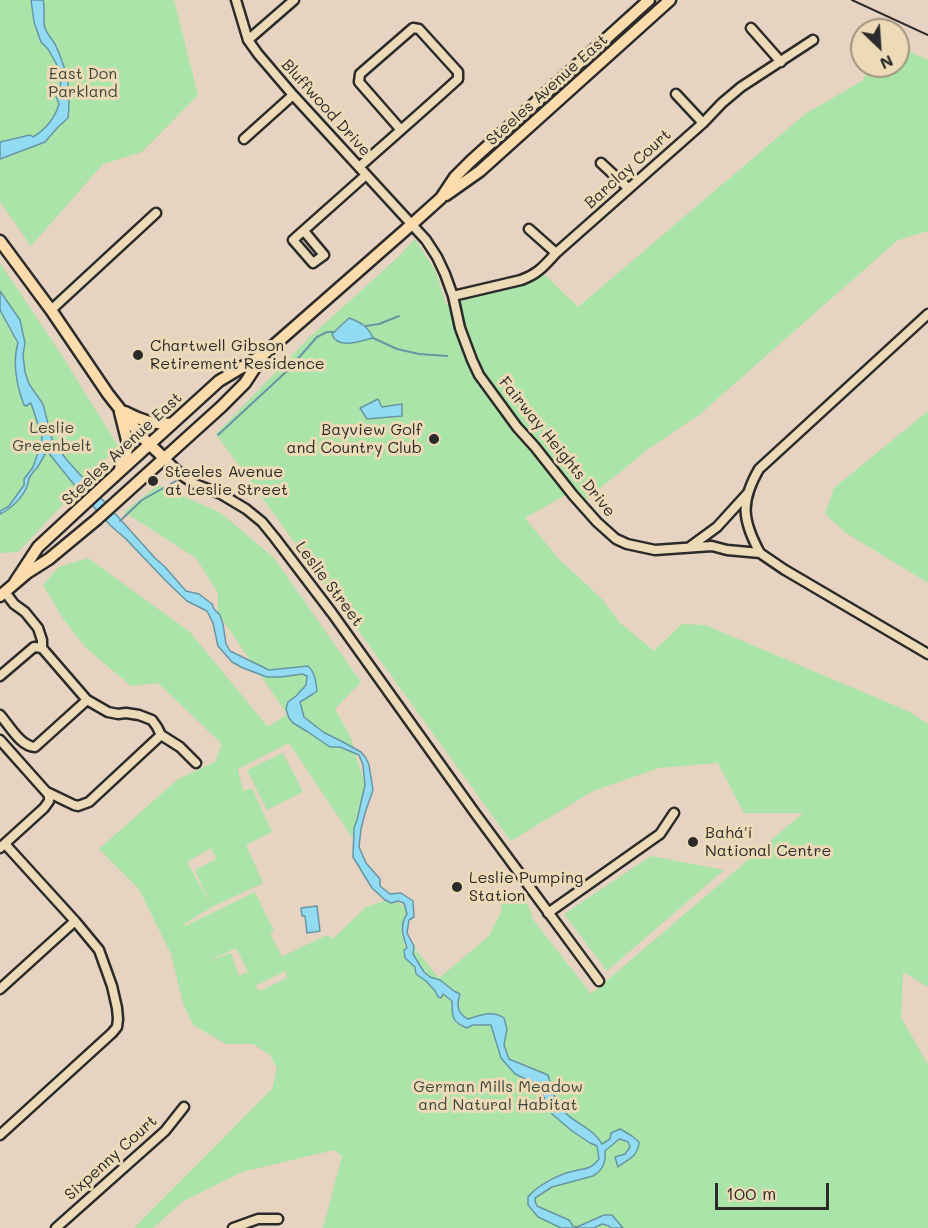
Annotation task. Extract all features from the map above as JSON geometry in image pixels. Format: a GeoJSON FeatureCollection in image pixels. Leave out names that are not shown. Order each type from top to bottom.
{"type":"FeatureCollection","features":[{"type":"Feature","properties":{"kind":"main road","name":"Steeles Avenue East"},"geometry":{"type":"LineString","coordinates":[[441,198],[455,177],[649,0]]}},
{"type":"Feature","properties":{"kind":"main road","name":"Steeles Avenue East"},"geometry":{"type":"LineString","coordinates":[[15,582],[38,547],[219,381],[264,354],[441,198],[480,171],[670,0]]}},
{"type":"Feature","properties":{"kind":"main road","name":"Leslie Street"},"geometry":{"type":"LineString","coordinates":[[0,241],[51,310],[108,394],[141,436],[164,458]]}},
{"type":"Feature","properties":{"kind":"main road","name":"Steeles Avenue East"},"geometry":{"type":"LineString","coordinates":[[2,594],[96,520],[236,393],[264,354]]}},
{"type":"Feature","properties":{"kind":"main road"},"geometry":{"type":"LineString","coordinates":[[120,409],[141,421],[172,424]]}},
{"type":"Feature","properties":{"kind":"main road"},"geometry":{"type":"LineString","coordinates":[[118,473],[128,444],[120,409]]}},
{"type":"Feature","properties":{"kind":"street","name":"Bluffwood Drive"},"geometry":{"type":"LineString","coordinates":[[236,0],[248,40],[258,54],[411,225]]}},
{"type":"Feature","properties":{"kind":"street"},"geometry":{"type":"LineString","coordinates":[[248,40],[294,0]]}},
{"type":"Feature","properties":{"kind":"street"},"geometry":{"type":"LineString","coordinates":[[359,167],[401,130],[458,79],[458,72],[419,29],[413,28],[360,74],[359,82],[401,130]]}},
{"type":"Feature","properties":{"kind":"street"},"geometry":{"type":"LineString","coordinates":[[751,28],[781,62]]}},
{"type":"Feature","properties":{"kind":"street","name":"Barclay Court"},"geometry":{"type":"LineString","coordinates":[[453,296],[532,276],[538,272],[556,253],[703,123],[722,103],[741,87],[813,40]]}},
{"type":"Feature","properties":{"kind":"street"},"geometry":{"type":"LineString","coordinates":[[676,94],[703,123]]}},
{"type":"Feature","properties":{"kind":"street"},"geometry":{"type":"LineString","coordinates":[[244,139],[293,95]]}},
{"type":"Feature","properties":{"kind":"street"},"geometry":{"type":"LineString","coordinates":[[601,163],[628,188]]}},
{"type":"Feature","properties":{"kind":"street"},"geometry":{"type":"LineString","coordinates":[[304,231],[366,175]]}},
{"type":"Feature","properties":{"kind":"street"},"geometry":{"type":"LineString","coordinates":[[51,310],[156,213]]}},
{"type":"Feature","properties":{"kind":"street","name":"Fairway Heights Drive"},"geometry":{"type":"LineString","coordinates":[[411,225],[426,240],[437,256],[453,296],[460,328],[479,375],[517,427],[573,495],[616,539],[627,544],[655,550],[712,546],[760,553],[928,654]]}},
{"type":"Feature","properties":{"kind":"street"},"geometry":{"type":"LineString","coordinates":[[529,229],[556,253]]}},
{"type":"Feature","properties":{"kind":"street"},"geometry":{"type":"LineString","coordinates":[[760,553],[746,521],[745,510],[749,491],[759,469],[926,318]]}},
{"type":"Feature","properties":{"kind":"street","name":"Leslie Street"},"geometry":{"type":"LineString","coordinates":[[164,458],[184,477],[221,494],[262,522],[332,613],[599,981]]}},
{"type":"Feature","properties":{"kind":"street"},"geometry":{"type":"LineString","coordinates":[[688,548],[717,528],[749,491]]}},
{"type":"Feature","properties":{"kind":"street"},"geometry":{"type":"LineString","coordinates":[[2,594],[25,612],[38,628],[42,648],[87,700],[108,712],[139,715],[152,720],[161,735],[180,747],[196,764]]}},
{"type":"Feature","properties":{"kind":"street"},"geometry":{"type":"LineString","coordinates":[[0,676],[34,647],[42,648]]}},
{"type":"Feature","properties":{"kind":"street"},"geometry":{"type":"LineString","coordinates":[[0,715],[24,743],[36,747],[87,700]]}},
{"type":"Feature","properties":{"kind":"street"},"geometry":{"type":"LineString","coordinates":[[47,792],[78,806],[89,802],[161,735]]}},
{"type":"Feature","properties":{"kind":"street"},"geometry":{"type":"LineString","coordinates":[[0,740],[49,795],[49,801],[44,808],[2,846],[75,921],[99,950],[112,986],[118,1019],[117,1027],[112,1033],[0,1135]]}},
{"type":"Feature","properties":{"kind":"street"},"geometry":{"type":"LineString","coordinates":[[548,913],[660,834],[674,813]]}},
{"type":"Feature","properties":{"kind":"street"},"geometry":{"type":"LineString","coordinates":[[0,989],[75,921]]}},
{"type":"Feature","properties":{"kind":"street","name":"Sixpenny Court"},"geometry":{"type":"LineString","coordinates":[[56,1228],[165,1131],[184,1107]]}},
{"type":"Feature","properties":{"kind":"street"},"geometry":{"type":"LineString","coordinates":[[233,1228],[258,1219],[278,1219]]}},
{"type":"Feature","properties":{"kind":"green space","name":"East Don Parkland"},"geometry":{"type":"Polygon","coordinates":[[[0,0],[174,0],[198,95],[142,152],[103,164],[31,246],[0,202],[0,0]]]}},
{"type":"Feature","properties":{"kind":"green space","name":"German Mills Meadow and Natural Habitat"},"geometry":{"type":"Polygon","coordinates":[[[910,52],[928,60],[928,231],[898,240],[699,415],[647,450],[586,500],[576,489],[525,518],[559,559],[602,599],[619,622],[654,651],[682,624],[705,625],[910,712],[928,724],[928,987],[903,972],[901,1017],[928,1065],[928,1228],[323,1228],[342,1156],[334,1150],[242,1172],[182,1202],[153,1228],[134,1228],[272,1089],[277,1068],[270,1055],[253,1044],[226,1044],[193,1025],[183,1003],[171,954],[139,889],[99,849],[178,779],[215,762],[222,744],[158,683],[131,686],[86,648],[64,620],[43,585],[59,567],[88,558],[190,632],[268,727],[287,714],[218,613],[218,593],[196,558],[124,512],[158,485],[221,513],[274,558],[361,682],[335,709],[350,736],[365,785],[352,837],[289,743],[238,769],[243,791],[252,788],[272,832],[246,845],[263,883],[212,907],[184,924],[185,926],[255,892],[274,931],[270,933],[282,957],[325,936],[333,939],[366,907],[393,898],[409,911],[404,935],[439,978],[489,936],[502,910],[501,904],[521,889],[532,918],[591,994],[803,813],[744,813],[718,763],[659,768],[593,791],[511,841],[216,434],[310,337],[415,239],[436,272],[446,304],[531,279],[543,273],[578,307],[805,114],[864,78],[910,78],[910,52]],[[211,848],[187,862],[212,906],[195,870],[216,859],[211,848]],[[236,948],[205,963],[231,953],[239,976],[247,972],[253,982],[236,948]],[[285,971],[255,986],[260,991],[287,978],[285,971]]]}},
{"type":"Feature","properties":{"kind":"green space","name":"Leslie Greenbelt"},"geometry":{"type":"Polygon","coordinates":[[[0,263],[61,354],[118,446],[18,552],[0,553],[0,263]]]}},
{"type":"Feature","properties":{"kind":"green space"},"geometry":{"type":"Polygon","coordinates":[[[928,411],[928,583],[846,533],[825,514],[834,488],[928,411]]]}},
{"type":"Feature","properties":{"kind":"green space"},"geometry":{"type":"Polygon","coordinates":[[[283,753],[303,792],[267,810],[247,770],[283,753]]]}},
{"type":"Feature","properties":{"kind":"green space"},"geometry":{"type":"Polygon","coordinates":[[[651,856],[724,870],[607,971],[564,914],[651,856]]]}},
{"type":"Feature","properties":{"kind":"water"},"geometry":{"type":"Polygon","coordinates":[[[31,0],[43,0],[45,28],[63,63],[69,89],[68,118],[45,142],[0,159],[0,142],[30,135],[33,137],[49,123],[59,104],[56,96],[61,81],[57,65],[41,42],[34,22],[31,0]]]}},
{"type":"Feature","properties":{"kind":"water"},"geometry":{"type":"Polygon","coordinates":[[[0,291],[20,320],[25,343],[23,355],[25,372],[29,384],[43,404],[52,439],[66,459],[186,591],[199,594],[212,604],[220,615],[226,644],[230,651],[269,670],[308,666],[312,671],[317,691],[300,702],[304,717],[323,732],[361,752],[366,758],[373,790],[361,829],[359,847],[366,863],[380,879],[380,886],[390,894],[401,893],[413,901],[414,917],[409,920],[407,933],[414,946],[413,954],[424,972],[460,994],[459,1009],[468,1019],[491,1014],[504,1018],[507,1029],[504,1045],[509,1059],[548,1075],[560,1107],[593,1133],[602,1144],[610,1139],[611,1133],[620,1129],[639,1142],[635,1154],[618,1167],[615,1157],[625,1154],[630,1147],[628,1142],[620,1139],[605,1151],[603,1166],[596,1174],[552,1187],[535,1198],[537,1206],[569,1220],[573,1226],[577,1227],[604,1215],[612,1215],[623,1228],[611,1228],[602,1224],[594,1228],[561,1228],[538,1217],[528,1205],[528,1197],[543,1184],[562,1174],[593,1165],[599,1159],[597,1146],[572,1131],[552,1114],[538,1085],[515,1074],[501,1058],[491,1025],[473,1025],[467,1028],[455,1021],[452,1001],[443,994],[441,998],[438,997],[426,981],[416,974],[415,967],[405,958],[404,950],[407,948],[402,927],[407,914],[404,903],[398,901],[391,903],[385,900],[372,888],[353,857],[354,828],[365,785],[363,765],[359,755],[340,747],[330,747],[289,718],[286,709],[288,702],[306,685],[307,676],[302,674],[267,677],[232,662],[218,646],[213,623],[207,611],[187,601],[111,526],[47,451],[29,478],[23,494],[15,504],[0,514],[0,511],[9,506],[24,485],[24,479],[33,467],[42,437],[31,403],[24,405],[19,390],[15,366],[18,343],[0,310],[0,291]]]}},
{"type":"Feature","properties":{"kind":"water"},"geometry":{"type":"Polygon","coordinates":[[[349,318],[369,330],[373,338],[350,343],[339,342],[335,339],[332,334],[349,318]]]}},
{"type":"Feature","properties":{"kind":"water"},"geometry":{"type":"Polygon","coordinates":[[[378,399],[382,407],[402,404],[402,416],[367,419],[360,408],[378,399]]]}},
{"type":"Feature","properties":{"kind":"water"},"geometry":{"type":"Polygon","coordinates":[[[317,906],[320,931],[307,933],[305,916],[302,916],[301,908],[317,906]]]}},
{"type":"Feature","properties":{"kind":"waterway"},"geometry":{"type":"LineString","coordinates":[[366,326],[379,324],[399,316]]}},
{"type":"Feature","properties":{"kind":"waterway"},"geometry":{"type":"LineString","coordinates":[[218,435],[287,371],[317,337],[327,332],[334,332]]}},
{"type":"Feature","properties":{"kind":"waterway"},"geometry":{"type":"LineString","coordinates":[[373,338],[397,349],[419,354],[447,356]]}},
{"type":"Feature","properties":{"kind":"waterway"},"geometry":{"type":"LineString","coordinates":[[120,521],[142,500],[176,481]]}},
{"type":"Feature","properties":{"kind":"railway"},"geometry":{"type":"LineString","coordinates":[[852,0],[928,35]]}},
{"type":"Feature","properties":{"kind":"place","name":"Chartwell Gibson Retirement Residence"},"geometry":{"type":"Point","coordinates":[138,355]}},
{"type":"Feature","properties":{"kind":"place","name":"Bayview Golf and Country Club"},"geometry":{"type":"Point","coordinates":[434,439]}},
{"type":"Feature","properties":{"kind":"place","name":"Steeles Avenue at Leslie Street"},"geometry":{"type":"Point","coordinates":[153,481]}},
{"type":"Feature","properties":{"kind":"place","name":"Bahá'í National Centre"},"geometry":{"type":"Point","coordinates":[693,842]}},
{"type":"Feature","properties":{"kind":"place","name":"Leslie Pumping Station"},"geometry":{"type":"Point","coordinates":[457,887]}}]}
